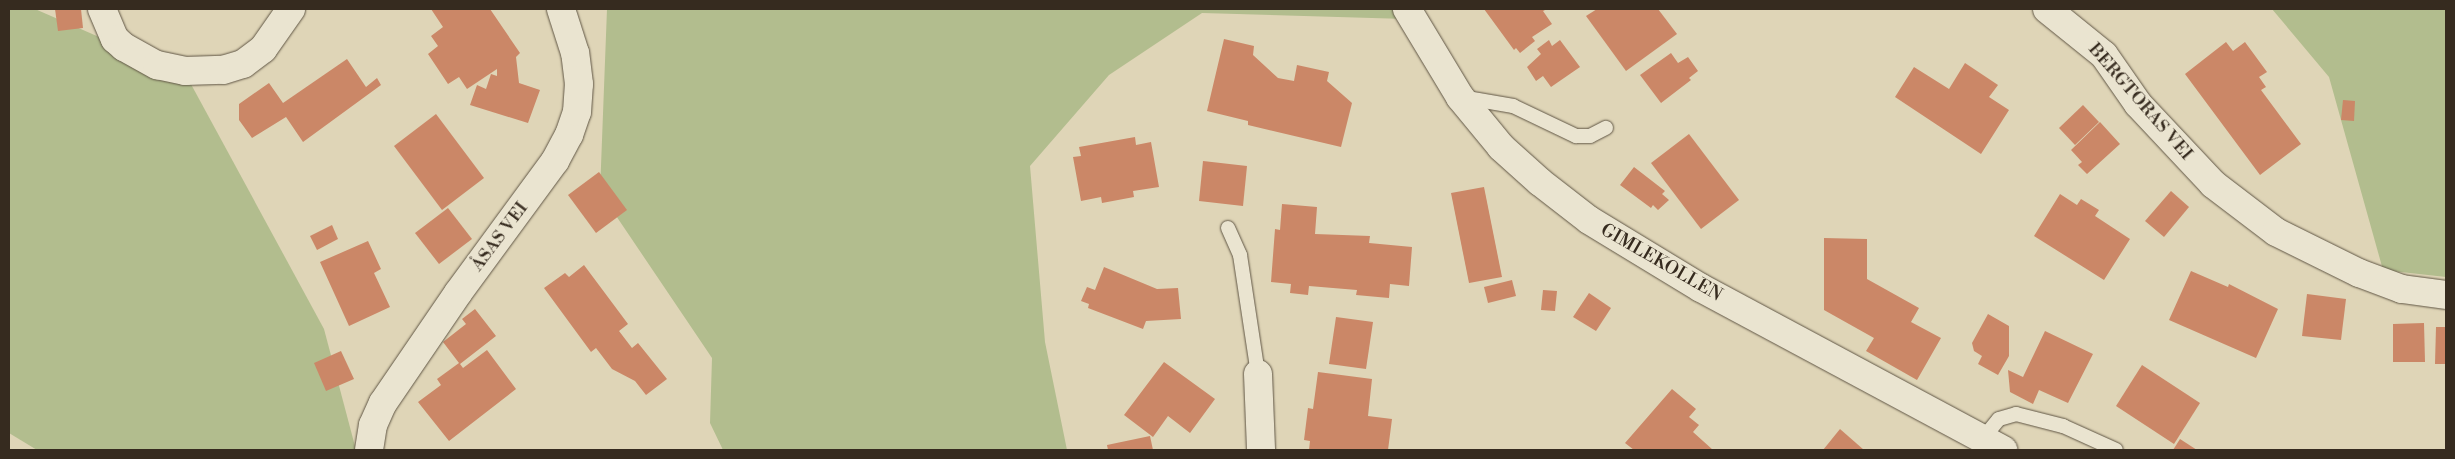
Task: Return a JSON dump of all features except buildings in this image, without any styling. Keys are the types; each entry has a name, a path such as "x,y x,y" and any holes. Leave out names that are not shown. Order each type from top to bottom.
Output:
{"street":[{"path":"102,9 115,39 124,46 157,65 185,71 223,70 243,64 263,49 291,9"},
{"name":"ÅSAS VEI","path":"369,450 374,425 383,403 458,293 538,185 569,135 577,112 579,84 575,53 561,9"},
{"name":"GIMLEKOLLEN","path":"1407,9 1460,97 1502,147 1540,182 1589,220 1693,283 1992,446"},
{"name":"BERGTORAS VEI","path":"2048,9 2104,55 2138,104 2213,184 2276,232 2359,273 2402,289 2446,295"},
{"path":"1258,374 1261,450"}],"lane":[{"path":"1460,97 1513,106 1576,136 1590,136 1606,128"},
{"path":"1228,228 1240,256 1258,374"},
{"name":"GIMLEKOLLEN","path":"1992,446 1999,419 2016,414 2063,426 2116,450"}],"green space":[{"path":"9,9 35,9 186,75 324,329 356,450 37,450 9,433"},
{"path":"607,9 1399,9 1406,19 1202,13 1109,75 1030,166 1045,342 1067,450 723,450 710,423 712,358 600,192"},
{"path":"2272,9 2446,9 2446,277 2383,270 2329,77"}]}
